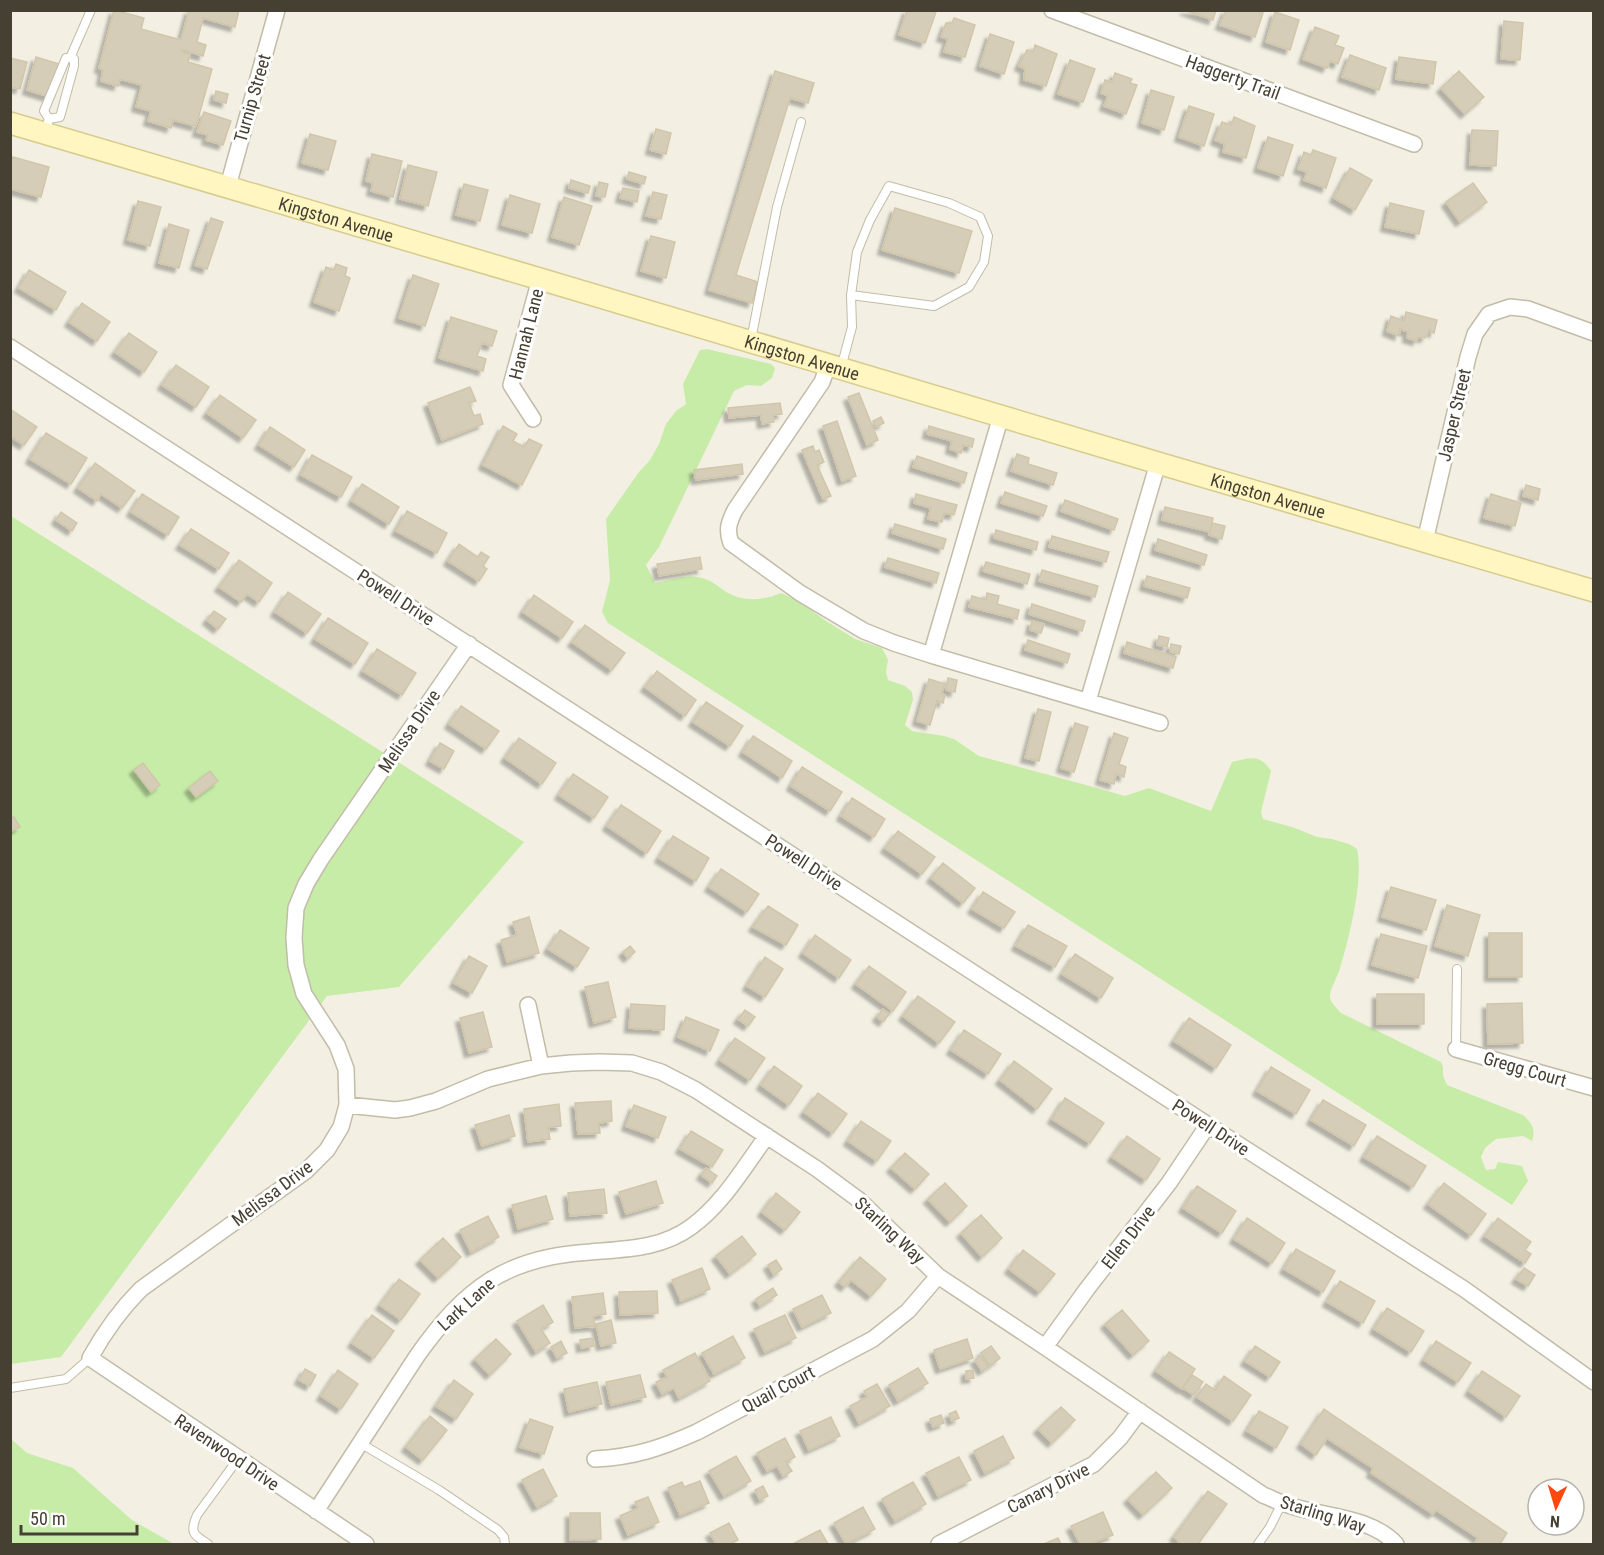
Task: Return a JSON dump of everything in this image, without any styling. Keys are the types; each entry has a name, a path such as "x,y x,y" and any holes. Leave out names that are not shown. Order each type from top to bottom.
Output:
{"street":[{"name":"Turnip Street","path":"228,186 277,10"},
{"name":"Haggerty Trail","path":"1052,10 1414,144"},
{"name":"Kingston Avenue","path":"10,123 47,126 228,186 1158,464 1593,591"},
{"name":"Hannah Lane","path":"533,419 511,385 540,279"},
{"name":"Jasper Street","path":"1425,541 1468,357 1475,334 1489,314 1510,308 1528,309 1593,333"},
{"name":"Powell Drive","path":"10,347 1464,1289 1593,1382"},
{"path":"834,367 735,510 729,524 728,535 731,543 800,593 864,631 931,655 1160,723"},
{"path":"931,655 1001,416"},
{"path":"1088,701 1158,464"},
{"name":"Melissa Drive","path":"90,1358 103,1333 122,1308 141,1289 306,1171 327,1149 341,1127 347,1105 346,1069 338,1045 304,994 296,965 294,938 296,908 306,884 321,860 468,644"},
{"path":"528,1005 541,1066"},
{"name":"Gregg Court","path":"1456,1049 1593,1088"},
{"name":"Starling Way","path":"347,1105 395,1110 410,1108 435,1101 488,1079 541,1066 599,1062 632,1063 661,1072 696,1090 817,1169 859,1200 938,1276 1263,1495 1282,1503 1370,1527 1391,1539 1396,1545"},
{"name":"Ellen Drive","path":"1045,1347 1169,1183 1208,1125"},
{"name":"Lark Lane","path":"316,1511 432,1335 451,1312 472,1294 493,1277 521,1264 550,1256 642,1248 669,1240 690,1228 713,1208 767,1136"},
{"name":"Quail Court","path":"595,1459 621,1458 648,1452 697,1432 873,1339 908,1311 938,1276"},
{"name":"Ravenwood Drive","path":"90,1358 366,1545"},
{"name":"Canary Drive","path":"939,1545 1094,1464 1120,1438 1140,1411"}],"lane":[{"path":"70,58 74,60 74,66 60,117 47,126 44,111 66,58 70,58 91,10"},
{"path":"750,342 777,207 801,122"},
{"path":"834,367 852,327 851,295 857,252 870,220 888,186 949,203 980,217 988,236 984,262 969,287 934,306 851,295"},
{"path":"1456,1049 1457,969"},
{"path":"10,1388 66,1379 90,1358"},
{"path":"360,1443 439,1490 498,1530 504,1537 506,1545"},
{"path":"208,1545 193,1532 193,1524 197,1515 238,1459"},
{"path":"1258,1545 1282,1503"}],"green space":[{"path":"707,349 771,364 775,368 772,378 761,386 747,385 734,391 659,547 646,565 655,583 681,577 697,577 708,580 736,597 762,599 781,593 799,601 855,639 882,648 888,660 886,672 888,680 905,686 912,692 913,700 905,725 912,731 954,739 979,756 1125,796 1149,788 1211,811 1232,762 1254,758 1263,761 1271,771 1261,812 1263,819 1317,837 1349,844 1357,849 1359,876 1357,892 1344,956 1330,994 1332,1002 1341,1013 1441,1062 1447,1085 1523,1115 1529,1121 1533,1130 1532,1141 1523,1136 1496,1139 1485,1148 1481,1157 1486,1170 1495,1169 1498,1162 1522,1166 1528,1181 1512,1205 608,623 602,612 610,580 606,519 650,460 666,424 676,411 686,404 683,384 700,350"},
{"path":"11,516 524,842 399,987 327,996 61,1357 11,1364"},
{"path":"11,1439 27,1453 73,1468 132,1520 174,1544 11,1544"}],"building":[{"path":"114,10 144,18 141,29 181,40 189,10 239,10 235,27 203,18 197,42 206,45 203,56 183,50 182,52 190,54 188,62 212,69 196,126 173,120 171,128 148,121 151,111 136,107 142,85 120,79 118,86 101,81 103,70 99,68"},
{"path":"907,10 936,12 925,43 899,35"},
{"path":"1184,10 1216,10 1213,20"},
{"path":"1226,10 1254,10 1263,13 1255,37 1220,25"},
{"path":"1275,12 1299,20 1290,50 1266,42"},
{"path":"954,18 975,25 965,57 944,52 948,39 941,37 946,23 952,23"},
{"path":"1504,21 1523,23 1520,60 1501,59"},
{"path":"1315,27 1339,36 1335,45 1344,48 1338,64 1330,61 1327,68 1303,59"},
{"path":"990,34 1014,42 1004,74 980,66"},
{"path":"1035,45 1057,54 1046,86 1024,80 1025,69 1019,66 1027,50 1033,52"},
{"path":"1350,55 1386,68 1379,90 1342,77"},
{"path":"36,57 59,64 50,97 27,90"},
{"path":"1399,57 1436,62 1433,84 1396,79"},
{"path":"10,58 27,62 20,89 10,87"},
{"path":"1070,60 1095,69 1083,102 1058,94"},
{"path":"775,71 814,83 808,103 790,98 736,275 758,282 752,303 709,290"},
{"path":"1459,71 1484,97 1465,114 1441,88"},
{"path":"1115,73 1132,79 1130,83 1137,85 1126,114 1104,106 1108,96 1101,93 1105,80 1112,82"},
{"path":"1151,90 1174,97 1164,130 1142,123"},
{"path":"216,91 228,94 226,103 214,100"},
{"path":"1189,106 1214,114 1204,146 1179,137"},
{"path":"204,112 231,121 223,145 206,140 208,135 197,132"},
{"path":"1234,117 1255,126 1246,158 1223,152 1225,144 1215,140 1222,122 1231,125"},
{"path":"656,129 671,133 666,154 650,150"},
{"path":"1472,130 1498,131 1496,166 1470,165"},
{"path":"310,134 336,141 328,170 302,163"},
{"path":"1268,137 1293,145 1283,176 1258,168"},
{"path":"1313,150 1336,158 1326,188 1304,180 1307,172 1298,169 1304,152 1311,155"},
{"path":"372,154 402,161 393,197 371,191 373,183 366,181"},
{"path":"13,157 49,167 41,197 10,189 10,166"},
{"path":"408,165 437,172 428,206 400,199"},
{"path":"1350,168 1372,180 1355,210 1334,198"},
{"path":"629,172 646,177 644,184 627,179"},
{"path":"571,180 590,186 588,193 569,188"},
{"path":"599,182 608,184 605,197 596,196"},
{"path":"1473,183 1487,202 1460,222 1446,202"},
{"path":"464,184 488,190 480,221 456,215"},
{"path":"623,188 639,191 637,202 620,198"},
{"path":"653,192 667,195 661,219 646,216"},
{"path":"510,195 540,204 532,233 502,225"},
{"path":"564,197 592,206 579,245 552,237"},
{"path":"138,201 161,207 150,246 128,240"},
{"path":"1390,203 1424,211 1419,234 1385,227"},
{"path":"895,208 972,231 959,273 882,250"},
{"path":"211,218 223,222 207,269 195,265"},
{"path":"169,224 189,230 179,268 159,263"},
{"path":"651,236 675,242 666,278 641,271"},
{"path":"336,264 347,268 345,276 350,278 339,311 314,302 326,267 334,270"},
{"path":"29,270 66,292 56,310 19,288"},
{"path":"413,275 439,284 425,326 399,318"},
{"path":"82,303 110,322 97,341 69,322"},
{"path":"1406,312 1437,320 1434,333 1429,330 1425,338 1418,337 1417,341 1407,338 1408,332 1400,329 1399,336 1387,331 1391,316 1404,321"},
{"path":"451,317 497,331 492,346 482,343 477,356 486,359 483,371 439,358"},
{"path":"129,333 157,352 144,372 115,352"},
{"path":"176,365 209,387 196,407 162,385"},
{"path":"470,387 476,401 469,403 474,416 480,414 483,424 442,440 428,403"},
{"path":"859,393 878,440 867,445 848,397"},
{"path":"220,395 256,420 243,438 207,413"},
{"path":"780,403 782,414 773,415 774,422 762,424 761,415 729,418 728,408"},
{"path":"10,409 37,427 24,445 10,436"},
{"path":"881,417 884,423 876,427 873,421"},
{"path":"837,421 856,476 842,481 823,426"},
{"path":"503,426 517,434 513,441 524,447 529,439 542,445 522,485 483,465"},
{"path":"929,426 974,439 972,447 963,445 961,453 950,449 952,441 927,434"},
{"path":"270,427 305,450 294,467 259,445"},
{"path":"46,433 87,458 71,484 30,459"},
{"path":"813,446 815,452 819,450 824,462 817,465 831,496 823,499 802,450"},
{"path":"1017,454 1029,458 1028,464 1057,473 1053,485 1011,471"},
{"path":"312,455 352,477 341,497 301,475"},
{"path":"917,456 967,473 964,483 913,467"},
{"path":"95,463 135,491 122,508 101,494 97,501 78,488"},
{"path":"742,464 743,474 696,480 694,470"},
{"path":"362,484 399,507 389,524 352,501"},
{"path":"1526,485 1540,489 1538,500 1523,496"},
{"path":"1005,492 1047,506 1043,516 1001,503"},
{"path":"142,494 179,517 168,535 131,512"},
{"path":"916,494 957,505 954,515 944,513 942,522 928,519 931,508 914,503"},
{"path":"1491,494 1521,503 1515,526 1484,518"},
{"path":"1065,500 1118,519 1114,530 1061,511"},
{"path":"1165,507 1213,518 1210,532 1162,520"},
{"path":"407,511 447,533 437,553 396,531"},
{"path":"61,512 77,523 72,531 56,520"},
{"path":"1212,523 1225,526 1222,539 1209,535"},
{"path":"895,524 946,539 943,549 892,533"},
{"path":"191,529 229,553 219,569 180,545"},
{"path":"996,530 1038,542 1036,550 994,538"},
{"path":"1052,536 1109,552 1106,562 1049,547"},
{"path":"1158,539 1207,555 1204,565 1155,550"},
{"path":"459,544 478,557 481,552 489,557 483,566 487,569 479,581 448,561"},
{"path":"700,557 702,569 659,576 657,564"},
{"path":"888,558 939,573 936,583 885,567"},
{"path":"239,560 272,583 259,602 247,594 241,602 219,587"},
{"path":"986,562 1030,574 1027,584 983,571"},
{"path":"1042,570 1098,586 1095,597 1039,581"},
{"path":"1147,576 1190,588 1187,598 1144,586"},
{"path":"288,592 321,614 307,633 275,612"},
{"path":"987,593 999,596 997,604 1019,610 1017,619 969,607 972,596 986,600"},
{"path":"534,595 573,622 562,638 523,612"},
{"path":"1032,604 1085,621 1082,631 1029,614"},
{"path":"214,611 226,619 218,629 207,620"},
{"path":"328,618 368,643 355,664 315,639"},
{"path":"1032,621 1044,624 1041,633 1030,630"},
{"path":"585,625 625,653 612,670 572,642"},
{"path":"1159,636 1169,638 1167,647 1157,645"},
{"path":"1028,640 1070,654 1067,663 1025,650"},
{"path":"1127,642 1176,657 1173,668 1124,653"},
{"path":"1171,644 1181,646 1179,654 1170,652"},
{"path":"377,649 416,673 402,695 363,671"},
{"path":"657,671 696,700 685,716 645,687"},
{"path":"948,678 957,680 955,692 946,690"},
{"path":"929,679 945,684 941,694 945,695 943,703 937,701 930,725 917,721"},
{"path":"706,702 743,726 730,746 693,722"},
{"path":"461,706 499,731 486,749 449,724"},
{"path":"1038,709 1051,712 1039,761 1025,758"},
{"path":"1075,723 1088,727 1074,772 1061,768"},
{"path":"1114,733 1128,738 1119,764 1126,767 1124,777 1116,774 1114,784 1100,780"},
{"path":"753,736 792,761 782,778 743,752"},
{"path":"519,738 556,763 542,784 505,758"},
{"path":"440,743 454,751 444,769 430,761"},
{"path":"143,763 160,785 151,792 134,770"},
{"path":"802,767 842,792 830,811 791,786"},
{"path":"210,771 218,781 196,797 189,788"},
{"path":"573,774 608,797 594,818 559,795"},
{"path":"852,798 885,819 874,837 841,816"},
{"path":"621,805 661,831 647,853 607,826"},
{"path":"14,817 20,827 12,831 10,819"},
{"path":"898,831 935,857 922,874 885,848"},
{"path":"673,836 709,858 696,881 659,858"},
{"path":"943,863 975,888 963,903 931,878"},
{"path":"721,869 759,894 747,912 709,887"},
{"path":"1391,887 1436,900 1426,930 1382,917"},
{"path":"983,892 1015,912 1004,928 972,909"},
{"path":"1447,905 1480,915 1468,956 1435,946"},
{"path":"768,906 798,925 786,945 753,927"},
{"path":"529,917 539,953 507,962 501,940 517,935 513,922"},
{"path":"1028,925 1067,946 1055,967 1016,946"},
{"path":"560,930 589,948 577,967 548,949"},
{"path":"1489,933 1522,933 1522,977 1489,977"},
{"path":"1381,934 1427,946 1418,978 1372,965"},
{"path":"815,935 851,960 839,978 803,953"},
{"path":"630,946 635,952 628,958 623,952"},
{"path":"1075,954 1113,978 1101,998 1062,974"},
{"path":"469,956 487,966 472,993 454,983"},
{"path":"765,957 783,969 765,997 747,986"},
{"path":"869,966 906,992 893,1011 856,984"},
{"path":"608,982 616,1017 594,1023 585,987"},
{"path":"1377,994 1424,994 1424,1024 1377,1024"},
{"path":"918,996 955,1022 939,1043 903,1016"},
{"path":"1522,1003 1523,1043 1488,1044 1487,1004"},
{"path":"631,1004 665,1006 664,1030 629,1028"},
{"path":"883,1009 889,1014 883,1022 877,1017"},
{"path":"745,1010 755,1017 748,1026 738,1019"},
{"path":"483,1012 492,1047 469,1053 460,1018"},
{"path":"686,1017 719,1030 710,1051 678,1037"},
{"path":"1189,1018 1231,1045 1216,1068 1174,1041"},
{"path":"964,1030 1001,1054 988,1074 951,1050"},
{"path":"735,1038 765,1058 750,1080 720,1060"},
{"path":"1014,1061 1052,1089 1037,1109 1000,1080"},
{"path":"774,1066 802,1086 789,1105 761,1085"},
{"path":"1271,1067 1310,1090 1296,1114 1257,1091"},
{"path":"818,1093 847,1114 833,1133 804,1112"},
{"path":"1065,1098 1104,1123 1090,1143 1052,1119"},
{"path":"1323,1100 1366,1125 1354,1146 1311,1120"},
{"path":"611,1101 612,1121 599,1123 600,1133 578,1134 575,1103"},
{"path":"559,1104 561,1126 548,1127 550,1139 528,1142 524,1109"},
{"path":"634,1105 666,1117 658,1138 626,1126"},
{"path":"509,1115 515,1136 482,1146 475,1125"},
{"path":"861,1121 891,1141 877,1161 848,1141"},
{"path":"691,1131 723,1150 712,1167 680,1149"},
{"path":"1127,1136 1160,1159 1146,1180 1112,1157"},
{"path":"1377,1136 1426,1166 1413,1187 1364,1157"},
{"path":"905,1153 929,1174 915,1189 891,1168"},
{"path":"706,1168 717,1176 712,1183 701,1175"},
{"path":"656,1181 663,1203 626,1214 619,1192"},
{"path":"945,1183 967,1206 950,1222 928,1199"},
{"path":"1444,1183 1486,1214 1471,1235 1428,1204"},
{"path":"1197,1186 1236,1211 1222,1233 1183,1208"},
{"path":"604,1189 607,1213 570,1216 568,1193"},
{"path":"776,1193 800,1212 785,1230 762,1212"},
{"path":"546,1196 553,1219 518,1229 512,1205"},
{"path":"981,1215 1002,1238 982,1257 961,1233"},
{"path":"488,1216 499,1237 471,1252 460,1230"},
{"path":"1247,1218 1285,1243 1272,1263 1234,1239"},
{"path":"1498,1218 1531,1242 1525,1250 1531,1254 1525,1263 1485,1236"},
{"path":"742,1236 756,1254 730,1274 716,1256"},
{"path":"443,1238 461,1257 438,1278 420,1260"},
{"path":"1296,1249 1335,1271 1323,1292 1284,1269"},
{"path":"1023,1250 1055,1274 1040,1292 1009,1269"},
{"path":"860,1257 886,1279 871,1296 851,1280 845,1287 839,1282"},
{"path":"776,1260 782,1269 774,1275 768,1265"},
{"path":"702,1268 710,1289 681,1301 672,1280"},
{"path":"1524,1268 1535,1275 1528,1286 1516,1279"},
{"path":"399,1279 420,1294 401,1320 380,1305"},
{"path":"1340,1281 1375,1301 1363,1323 1327,1302"},
{"path":"773,1288 777,1295 760,1306 756,1299"},
{"path":"657,1291 658,1313 620,1315 619,1292"},
{"path":"603,1293 606,1314 593,1316 595,1326 575,1328 572,1297"},
{"path":"822,1295 831,1313 802,1327 793,1309"},
{"path":"543,1305 553,1322 541,1329 550,1343 536,1352 517,1321"},
{"path":"1387,1308 1424,1331 1411,1352 1374,1329"},
{"path":"1122,1310 1149,1341 1133,1355 1105,1324"},
{"path":"372,1315 394,1331 374,1358 352,1343"},
{"path":"785,1315 796,1338 765,1352 754,1329"},
{"path":"611,1320 616,1343 601,1346 596,1324"},
{"path":"733,1336 745,1358 714,1374 702,1353"},
{"path":"593,1338 594,1346 581,1348 580,1340"},
{"path":"496,1339 511,1354 490,1375 475,1359"},
{"path":"967,1339 973,1358 940,1369 934,1350"},
{"path":"561,1341 567,1353 557,1358 551,1347"},
{"path":"1436,1341 1471,1363 1458,1382 1424,1360"},
{"path":"991,1346 1000,1358 990,1366 981,1353"},
{"path":"1255,1346 1280,1362 1270,1377 1245,1361"},
{"path":"1169,1352 1195,1369 1182,1389 1156,1371"},
{"path":"695,1353 710,1381 679,1398 674,1388 662,1394 656,1382 667,1377 663,1370"},
{"path":"981,1356 988,1367 982,1371 975,1360"},
{"path":"918,1368 928,1383 898,1401 889,1385"},
{"path":"305,1369 316,1375 310,1386 299,1380"},
{"path":"338,1370 358,1384 341,1409 321,1396"},
{"path":"973,1370 974,1378 966,1379 966,1371"},
{"path":"1482,1371 1520,1396 1506,1417 1469,1391"},
{"path":"640,1375 646,1397 611,1405 606,1382"},
{"path":"1192,1375 1203,1382 1194,1395 1183,1388"},
{"path":"1224,1376 1251,1395 1233,1421 1197,1397 1206,1384 1215,1390"},
{"path":"454,1380 473,1394 456,1419 436,1406"},
{"path":"597,1382 602,1404 569,1412 564,1389"},
{"path":"877,1384 890,1406 859,1423 850,1406 867,1397 864,1391"},
{"path":"1061,1407 1075,1420 1052,1443 1038,1429"},
{"path":"1324,1409 1507,1533 1500,1544 1474,1544 1478,1538 1436,1510 1433,1514 1371,1473 1373,1468 1327,1438 1316,1455 1301,1444"},
{"path":"956,1411 959,1418 952,1421 949,1414"},
{"path":"1259,1411 1288,1427 1276,1448 1247,1431"},
{"path":"941,1415 944,1423 933,1427 930,1419"},
{"path":"430,1416 447,1430 423,1460 406,1447"},
{"path":"831,1417 840,1436 809,1450 800,1431"},
{"path":"530,1419 553,1427 544,1454 520,1447"},
{"path":"1003,1436 1014,1458 985,1473 974,1451"},
{"path":"785,1438 795,1457 786,1462 792,1471 783,1476 777,1466 767,1471 757,1453"},
{"path":"736,1456 751,1481 724,1496 709,1471"},
{"path":"959,1457 971,1480 938,1496 926,1473"},
{"path":"543,1469 557,1496 537,1507 522,1480"},
{"path":"1156,1472 1172,1488 1143,1515 1128,1499"},
{"path":"700,1481 709,1503 680,1515 668,1488 682,1482 684,1487"},
{"path":"913,1482 926,1504 895,1521 882,1499"},
{"path":"763,1486 768,1496 760,1500 755,1490"},
{"path":"1208,1491 1227,1504 1198,1544 1177,1544 1179,1542 1174,1537"},
{"path":"648,1497 659,1522 628,1535 620,1516 638,1508 635,1502"},
{"path":"863,1507 875,1529 846,1544 834,1523"},
{"path":"1103,1512 1113,1535 1089,1544 1080,1544 1071,1526"},
{"path":"570,1513 600,1513 601,1539 570,1540"},
{"path":"729,1523 738,1540 730,1544 716,1544 710,1533"},
{"path":"820,1530 828,1544 793,1544"},
{"path":"1058,1538 1061,1544 1044,1544"}]}
